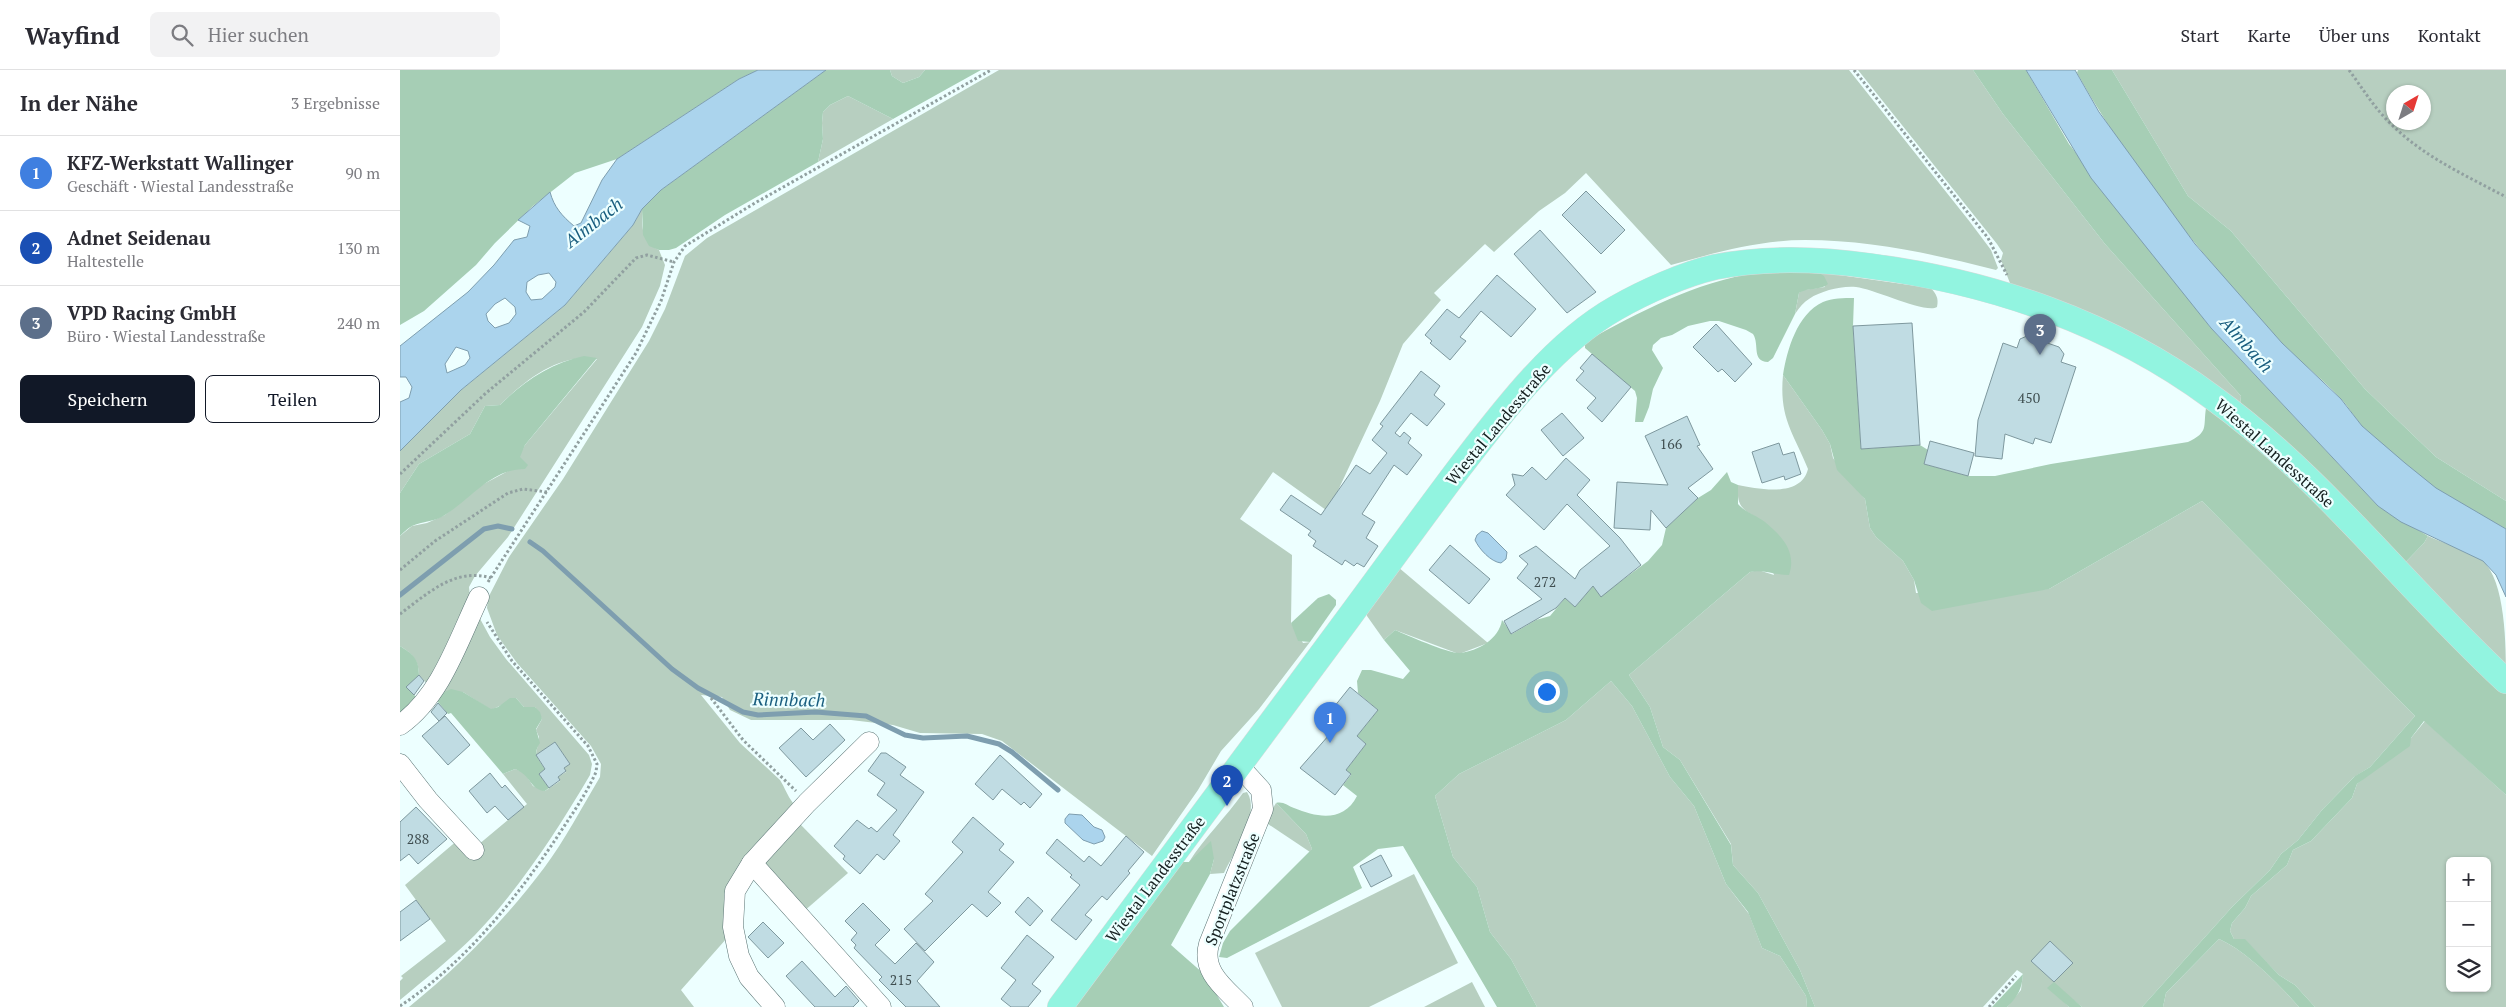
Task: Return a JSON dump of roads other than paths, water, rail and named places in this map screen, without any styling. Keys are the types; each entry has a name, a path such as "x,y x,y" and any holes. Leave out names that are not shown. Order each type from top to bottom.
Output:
{"main road":[{"name":"Wiestal Landesstraße","path":"1060,1007 1240,767 1434,501 1500,417 1546,364 1613,309 1654,290 1713,268 1785,260 1848,263 1907,271 1966,282 2015,296 2092,328 2182,376 2239,417 2288,460 2506,681"}],"street":[{"path":"400,725 418,710 435,686 479,597"},
{"path":"775,1007 749,977 735,941 733,914 735,891 752,863 807,803 869,742"},
{"path":"400,764 428,800 474,850"},
{"name":"Sportplatzstraße","path":"1240,767 1261,790 1263,809 1209,944 1207,956 1214,976 1243,1007"},
{"path":"752,863 881,1007"}],"water":[{"name":"Almbach","path":"758,70 826,70 661,190 642,209 633,225 565,305 461,390 400,451 400,402 409,398 412,387 406,377 400,377 400,346 468,292 494,265 514,240 527,237 530,226 518,220 550,192 556,207 566,219 574,226 581,223 602,180 617,159 739,79","holes":["549,273 556,282 555,287 542,299 531,300 526,292 527,282 538,275","505,298 515,307 516,314 509,323 495,328 488,321 486,314 495,304","456,347 468,351 470,358 465,365 447,373 445,364"]},
{"name":"Almbach","path":"2026,70 2075,70 2099,112 2195,244 2282,343 2341,399 2362,426 2405,463 2436,488 2506,529 2506,597 2496,575 2483,561 2401,522 2378,506 2211,328 2091,178"},
{"path":"1482,531 1488,533 1507,552 1506,559 1501,563 1489,558 1477,544 1475,540"},
{"path":"1069,814 1082,815 1094,827 1102,830 1105,837 1103,841 1094,844 1083,840 1065,823 1065,819"}],"waterway":[{"name":"Rinnbach","path":"400,595 484,529 498,526 512,529"},
{"name":"Rinnbach","path":"530,542 543,551 672,669 698,688 743,712 758,715 816,712 866,716 905,735 923,738 967,736 999,744 1012,752 1058,790"}],"place":[{"name":"VPD Racing GmbH","path":"2040,355"},
{"name":"KFZ-Werkstatt Wallinger","path":"1330,743"},
{"name":"Adnet Seidenau","path":"1227,806"}]}
